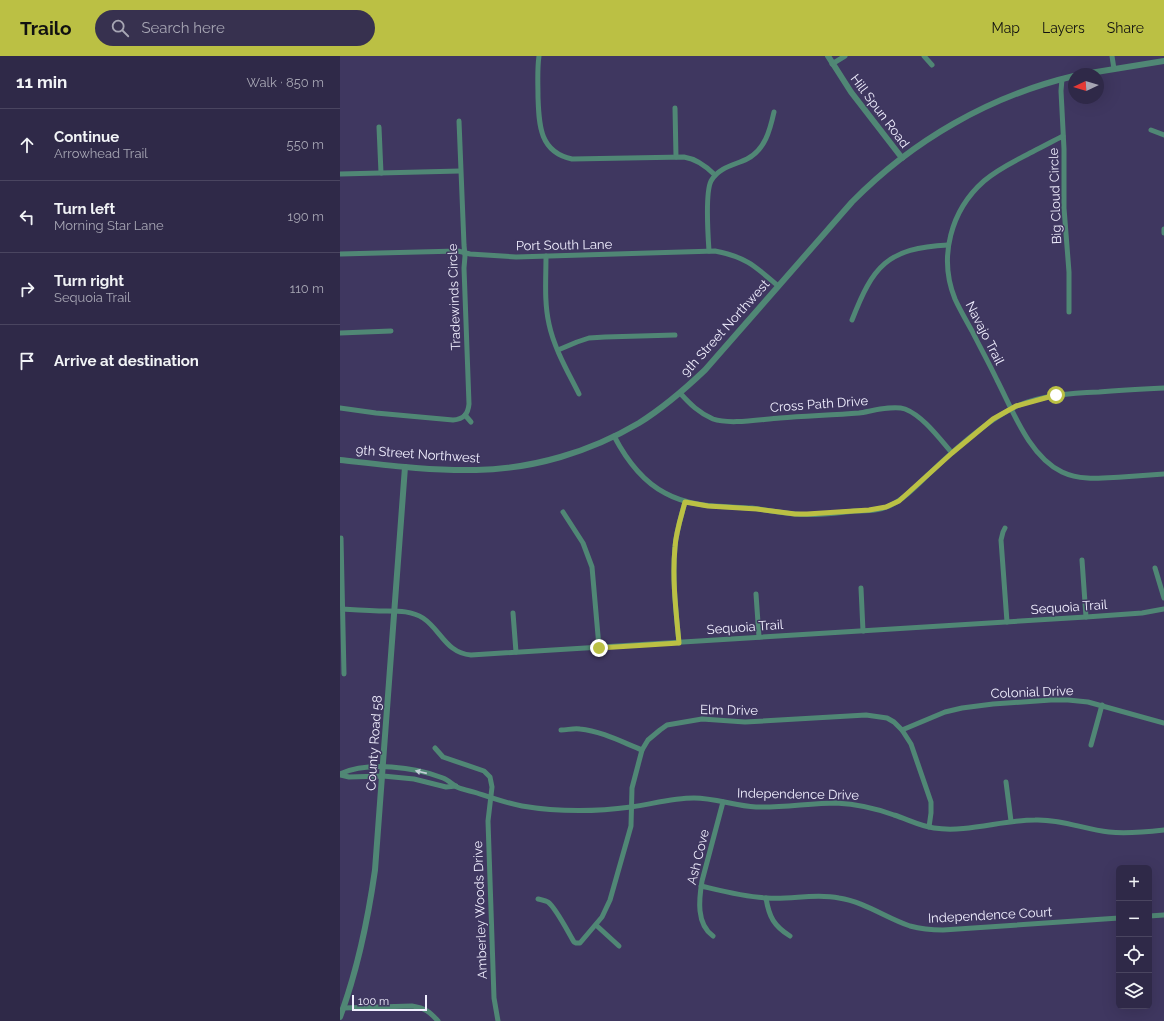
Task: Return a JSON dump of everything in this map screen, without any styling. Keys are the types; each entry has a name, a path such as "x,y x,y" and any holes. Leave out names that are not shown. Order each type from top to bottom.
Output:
{"street":[{"path":"539,56 538,77 540,128 546,142 552,150 561,156 572,159 676,156 697,161 715,175"},
{"name":"Hill Spun Road","path":"828,56 851,92 902,158"},
{"path":"832,64 845,56"},
{"path":"924,56 932,65"},
{"path":"1112,56 1114,69"},
{"path":"1104,71 1164,61"},
{"name":"9th Street Northwest","path":"340,460 405,467 459,470 513,468 563,456 590,447 639,423 668,403 705,370 852,202 880,175 922,143 954,123 990,105 1029,89 1068,78"},
{"name":"Big Cloud Circle","path":"1062,79 1064,208 1069,272 1069,312"},
{"path":"675,108 676,156"},
{"path":"709,252 708,191 711,181 715,175 729,166 750,157 759,150 767,136 774,112"},
{"name":"Tradewinds Circle","path":"459,122 469,404 465,415"},
{"path":"380,127 381,173"},
{"path":"1151,130 1164,135"},
{"name":"Navajo Trail","path":"1063,136 1009,164 990,176 978,186 965,202 953,226 948,245 949,274 956,299 1022,429 1040,456 1063,472 1078,477 1094,479 1164,474"},
{"path":"340,174 460,170"},
{"path":"852,320 865,289 882,265 891,259 914,249 948,245"},
{"name":"Port South Lane","path":"340,254 458,251 470,254 498,256 546,256 722,252 742,259 759,270 778,286"},
{"path":"546,256 546,300 551,332 578,394"},
{"path":"340,333 391,331"},
{"path":"558,350 589,338 675,335"},
{"path":"614,436 630,463 640,474 661,491 685,502 708,506 757,509 795,514 877,509 899,501 952,453 993,419 1021,404 1066,394 1164,388"},
{"name":"Cross Path Drive","path":"680,393 700,412 714,419 724,421 855,413 893,408 904,409 917,416 952,453"},
{"path":"340,408 453,420 461,419 465,415 471,422"},
{"name":"County Road 58","path":"340,1017 361,946 372,894 377,857 405,467"},
{"path":"679,643 674,583 674,559 677,534 685,502"},
{"path":"563,512 583,542 592,567 599,648"},
{"path":"1006,528 1003,532 1001,540 1007,622"},
{"path":"341,538 344,674"},
{"path":"1082,560 1086,617"},
{"path":"1155,568 1164,598"},
{"path":"861,588 863,631"},
{"path":"756,594 759,637"},
{"name":"Sequoia Trail","path":"343,609 394,611 413,614 423,618 431,624 451,647 462,654 475,655 1086,617 1142,613 1164,609"},
{"path":"513,613 516,652"},
{"name":"Colonial Drive","path":"902,730 944,712 972,706 1068,700 1102,705 1164,723"},
{"path":"1091,745 1102,705"},
{"name":"Elm Drive","path":"538,899 546,900 550,903 576,943 580,943 596,925 606,910 610,900 631,826 632,788 642,750 648,740 664,727 687,721 702,719 745,722 871,715 887,718 894,722 902,730 911,744 931,802 929,827"},
{"path":"561,730 587,730 642,750"},
{"name":"Amberley Woods Drive","path":"435,748 443,757 484,771 490,778 492,787 488,821 494,998 498,1021"},
{"name":"Independence Drive","path":"340,775 348,771 383,766 408,769 432,774 447,780 456,786 490,798 519,805 554,810 592,811 694,798 756,807 835,803 848,804 884,811 929,827 946,829 1011,821 1044,820 1118,833 1164,830"},
{"name":"Independence Drive","path":"340,775 349,777 383,776 414,778 446,787 456,786"},
{"path":"1006,782 1011,821"},
{"name":"Ash Cove","path":"713,936 704,928 702,920 700,901 701,886 723,802"},
{"name":"Independence Court","path":"701,886 742,895 766,898 818,896 838,898 866,906 921,929 934,930 1116,918"},
{"path":"766,898 769,911 775,924 782,932 790,936"},
{"path":"1152,916 1164,916"},
{"path":"596,925 619,946"},
{"path":"342,1008 420,1007 432,1014 438,1021"}],"route":[{"path":"599,648 679,643 674,583 674,559 679,522 685,502 708,506 741,507 795,514 869,510 886,507 899,501 952,453 993,419 1021,404 1056,395"}]}
